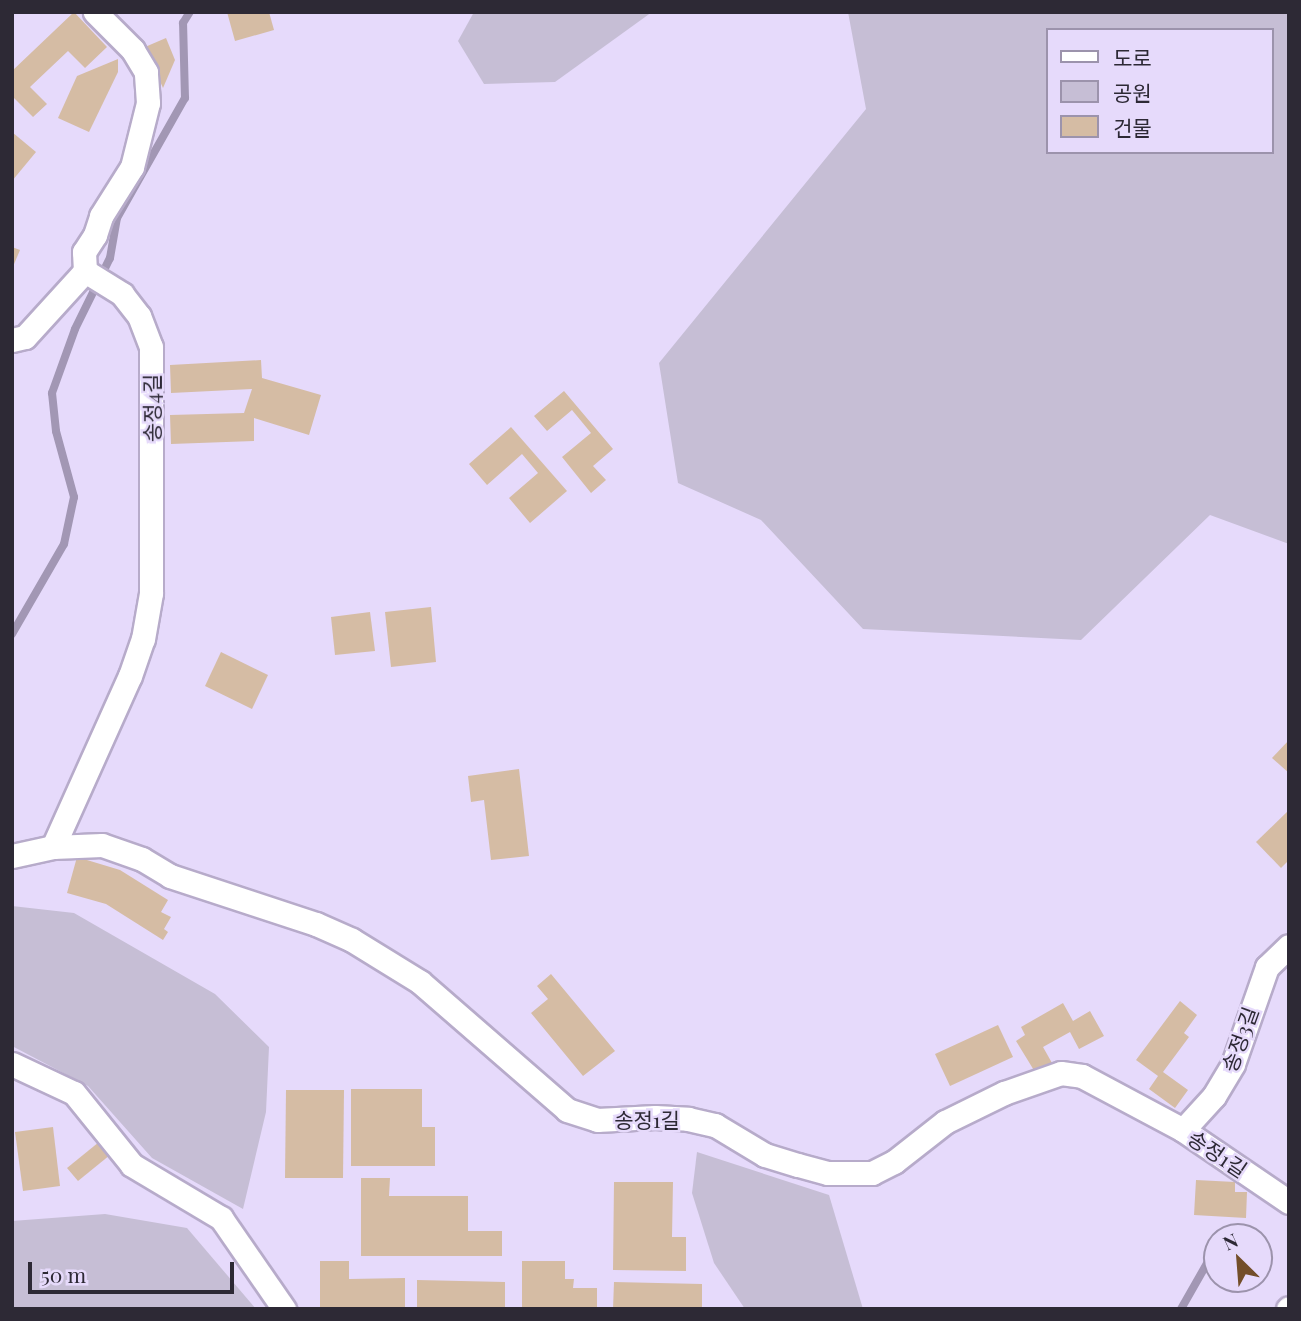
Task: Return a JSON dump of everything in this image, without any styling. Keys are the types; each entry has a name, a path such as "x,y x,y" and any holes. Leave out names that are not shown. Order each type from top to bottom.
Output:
{"street":[{"path":"12,340 25,337 85,271 85,252 95,235 101,216 132,167 148,103 146,72 133,50 95,12"},
{"name":"송정4길","path":"53,847 130,677 143,639 151,593 150,347 139,316 122,294 85,271"},
{"name":"송정1길","path":"12,856 53,847 102,845 142,859 170,876 316,924 352,940 420,982 566,1110 597,1120 656,1116 688,1119 715,1125 765,1155 798,1165 828,1172 872,1173 894,1162 946,1122 1004,1093 1060,1073 1082,1076 1105,1086 1183,1130 1289,1202"},
{"name":"송정3길","path":"1183,1130 1214,1096 1233,1065 1267,967 1289,946"},
{"path":"12,1063 74,1093 132,1165 221,1218 284,1309"}],"green space":[{"path":"474,12 652,12 555,82 484,84 458,41"},
{"path":"848,12 1289,12 1289,544 1210,515 1081,640 863,629 761,520 678,483 659,363 866,109"},
{"path":"12,906 74,913 215,994 269,1047 266,1112 243,1209 152,1158 88,1086 12,1046"},
{"path":"697,1152 829,1195 863,1309 745,1309 714,1263 692,1193"},
{"path":"105,1214 187,1228 256,1309 12,1309 12,1221"}],"building":[{"path":"74,12 107,47 85,68 68,51 30,87 47,104 33,117 12,96 12,71"},
{"path":"227,12 269,12 274,30 235,41"},
{"path":"166,38 175,60 163,88 145,47"},
{"path":"118,59 118,72 89,132 58,118 77,76"},
{"path":"12,132 36,152 12,181"},
{"path":"12,247 20,250 12,269"},
{"path":"261,360 262,378 321,395 309,435 254,418 254,441 171,444 170,415 244,413 252,389 171,393 170,365"},
{"path":"564,391 613,449 593,466 606,480 591,493 562,457 591,433 572,410 547,431 534,416"},
{"path":"511,427 567,491 530,523 509,498 538,473 522,454 487,485 469,464"},
{"path":"431,607 436,662 391,667 385,612"},
{"path":"370,612 375,651 335,655 331,617"},
{"path":"221,652 268,675 252,709 205,686"},
{"path":"1289,740 1289,773 1272,758"},
{"path":"519,769 529,856 491,860 484,800 471,802 468,776"},
{"path":"1289,810 1289,860 1281,868 1256,842"},
{"path":"77,857 120,870 168,900 161,912 171,917 164,929 168,932 163,940 106,904 67,893"},
{"path":"551,974 615,1051 583,1076 531,1013 548,999 537,986"},
{"path":"1180,1001 1197,1015 1184,1033 1189,1037 1163,1072 1188,1090 1175,1108 1149,1089 1158,1076 1136,1060"},
{"path":"1063,1003 1073,1021 1090,1011 1104,1036 1079,1049 1070,1032 1043,1047 1052,1063 1035,1072 1016,1041 1025,1035 1021,1027"},
{"path":"998,1025 1013,1057 950,1086 935,1054"},
{"path":"351,1089 422,1089 422,1127 435,1127 435,1166 351,1166"},
{"path":"286,1090 344,1090 343,1178 285,1178"},
{"path":"53,1127 60,1186 23,1191 15,1132"},
{"path":"99,1142 110,1155 78,1181 67,1168"},
{"path":"361,1178 390,1178 389,1196 468,1196 468,1231 502,1231 502,1256 361,1256"},
{"path":"1196,1180 1235,1182 1235,1192 1247,1192 1246,1218 1194,1215"},
{"path":"614,1182 673,1182 672,1237 686,1237 686,1271 613,1270"},
{"path":"320,1261 349,1261 349,1279 405,1278 405,1309 320,1309"},
{"path":"522,1261 565,1261 565,1279 574,1279 573,1288 597,1288 597,1309 522,1309"},
{"path":"417,1280 505,1282 505,1309 417,1309"},
{"path":"614,1282 702,1284 702,1309 613,1309"}],"waterway":[{"path":"12,634 64,544 74,497 56,431 52,393 75,329 110,258 117,218 185,98 183,23 190,12"},
{"path":"1181,1309 1203,1270"}]}
